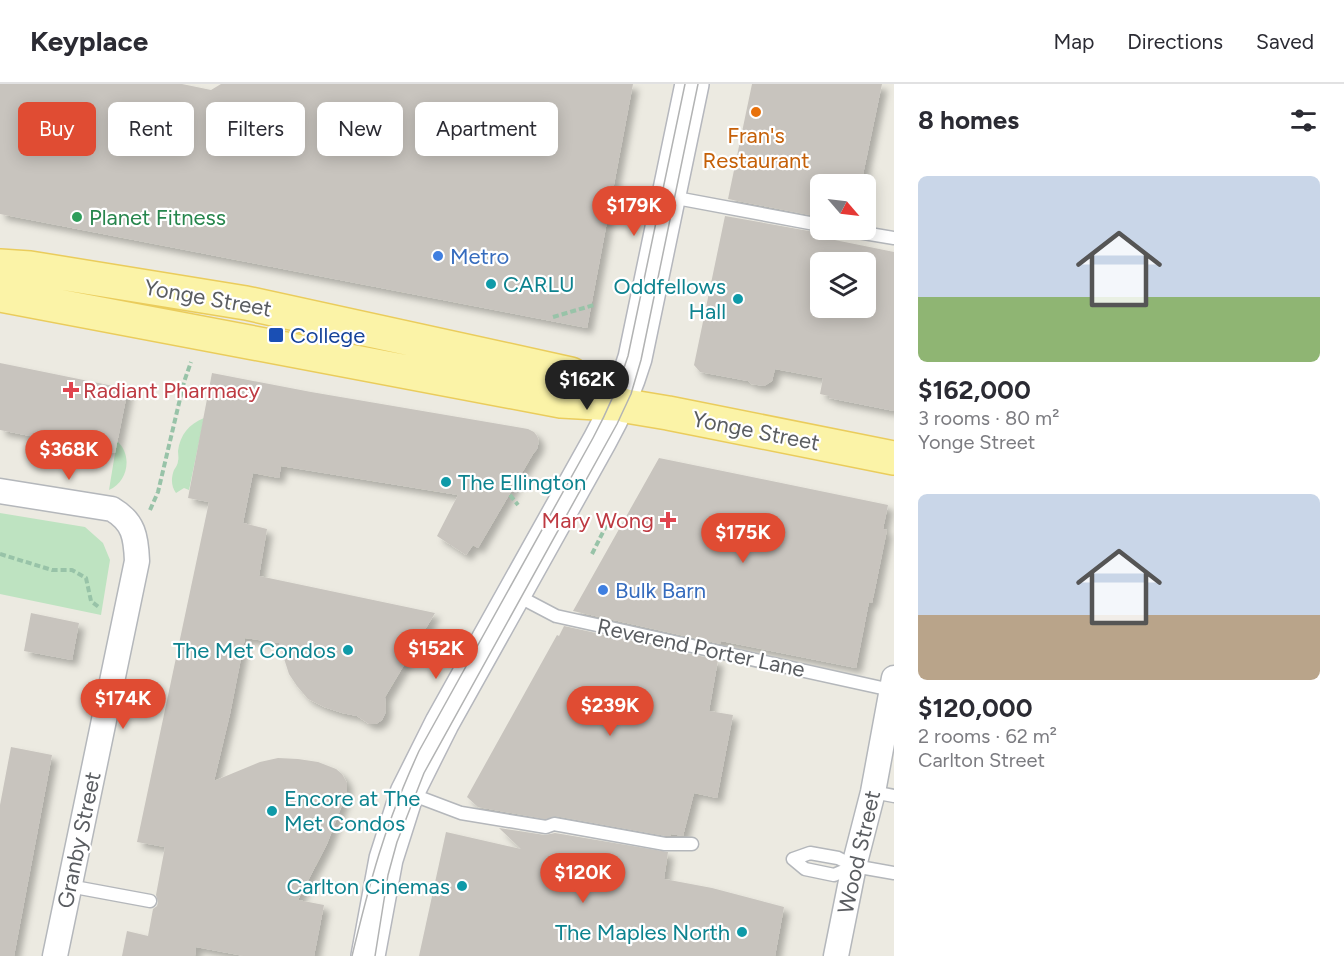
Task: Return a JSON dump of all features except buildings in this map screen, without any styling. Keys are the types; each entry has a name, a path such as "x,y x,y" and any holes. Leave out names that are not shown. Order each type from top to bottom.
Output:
{"main road":[{"path":"368,956 386,859 407,793 512,592 600,440 627,385 635,358 692,84"},
{"name":"Yonge Street","path":"0,266 30,268 246,303 571,374 612,401 626,406 894,458"},
{"name":"Yonge Street","path":"0,295 561,401 619,404"}],"street":[{"path":"0,491 112,509 135,516"},
{"name":"Granby Street","path":"55,956 137,561 136,543 131,526 135,516"},
{"name":"Wood Street","path":"836,956 854,866 883,794 893,684"}],"lane":[{"path":"669,196 810,223"},
{"path":"876,235 894,238"},
{"name":"Reverend Porter Lane","path":"512,592 556,616 893,684"},
{"path":"407,793 415,794 461,813 546,827 554,824 665,844 692,844"},
{"path":"854,866 894,873"},
{"path":"69,886 150,901"}],"path":[{"path":"553,317 594,305"},
{"path":"135,516 158,492 190,364 195,331"},
{"path":"510,495 518,505"},
{"path":"592,554 608,522"},
{"path":"0,554 52,570 72,570 86,578 91,601 106,612"}],"green space":[{"path":"204,418 189,490 184,488 176,493 172,479 178,462 181,440 194,423"},
{"path":"117,441 125,453 126,468 121,481 109,490"},
{"path":"0,513 85,527 103,543 110,560 101,615 0,594"}],"tram line":[{"path":"352,956 386,833 419,751 593,438 621,377 628,356 685,84"},
{"path":"375,956 388,875 397,842 424,773 617,424 631,394 641,360 698,84"}],"place":[{"name":"Fran's Restaurant","path":"756,112"},
{"name":"Planet Fitness","path":"77,217"},
{"name":"Metro","path":"438,256"},
{"name":"CARLU","path":"491,284"},
{"name":"Oddfellows Hall","path":"738,299"},
{"name":"College","path":"276,335"},
{"name":"Radiant Pharmacy","path":"71,390"},
{"name":"The Ellington","path":"446,482"},
{"name":"Mary Wong","path":"668,520"},
{"name":"Bulk Barn","path":"603,590"},
{"name":"The Met Condos","path":"348,650"},
{"name":"Encore at The Met Condos","path":"272,811"},
{"name":"Carlton Cinemas","path":"462,886"},
{"name":"The Maples North","path":"742,932"}]}
